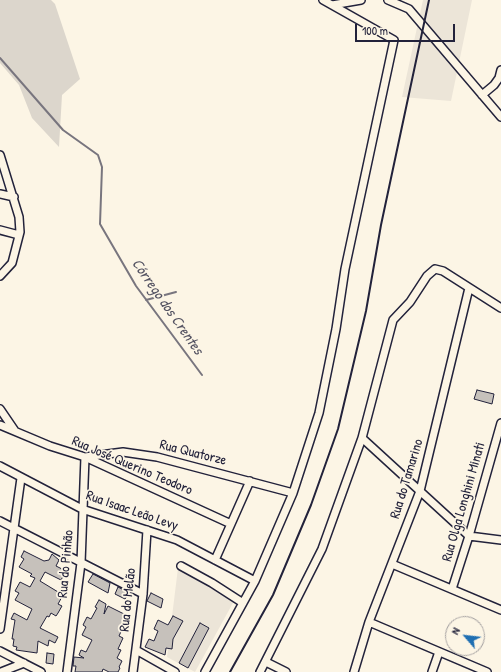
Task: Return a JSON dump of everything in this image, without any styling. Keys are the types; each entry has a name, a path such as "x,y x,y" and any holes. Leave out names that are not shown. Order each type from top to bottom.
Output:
{"street":[{"path":"205,672 255,581 294,493 319,413 336,329 345,269 394,40 324,0"},
{"path":"332,5 361,0"},
{"path":"388,0 409,9 501,117"},
{"path":"482,95 494,85 499,78 501,70"},
{"path":"0,155 19,217 19,235 12,263 1,272"},
{"path":"0,194 14,197"},
{"path":"0,230 19,235"},
{"path":"260,672 322,549 362,438 391,324 416,295 431,272 435,269 443,271 501,308"},
{"name":"Rua do Tamarino","path":"354,672 368,622 420,491 469,288"},
{"path":"0,409 15,431"},
{"name":"Rua Olga Longhini Minati","path":"452,589 469,536 501,423"},
{"name":"Rua José Querino Teodoro","path":"0,425 50,446 85,457 231,524"},
{"path":"362,438 469,536 501,540"},
{"name":"Rua Quatorze","path":"85,457 122,452 157,457 294,493"},
{"name":"Rua do Pinhão","path":"67,672 81,562 85,457"},
{"name":"Rua Isaac Leão Levy","path":"0,466 82,509 177,540 255,581"},
{"path":"0,630 21,478"},
{"path":"215,560 250,481"},
{"path":"0,521 143,594"},
{"name":"Rua do Melão","path":"133,672 143,594 147,530"},
{"path":"392,564 501,610"},
{"path":"180,566 243,602"},
{"path":"368,622 487,672"},
{"path":"136,650 175,672"},
{"path":"0,651 41,672"},
{"path":"432,672 439,652"},
{"path":"266,662 286,672"},
{"path":"1,672 24,663"}],"shaded area":[{"path":"0,0 51,0 55,4 80,79 62,95 59,147 32,118 19,85 0,63"},
{"path":"423,0 472,0 451,101 402,97"},
{"path":"178,568 234,601 195,672 167,657"}],"building":[{"path":"477,390 494,394 492,404 474,399"},
{"path":"24,551 44,561 49,560 52,554 59,560 56,566 66,571 61,580 45,572 40,581 63,595 58,604 62,606 56,616 51,613 49,617 47,616 40,628 58,637 55,643 49,640 48,646 38,641 37,653 16,650 17,647 13,646 14,639 12,639 15,620 11,619 14,613 27,620 32,609 15,600 19,593 15,591 20,582 30,587 35,578 30,576 32,574 19,567 24,559 21,557"},
{"path":"93,574 110,583 108,593 88,582"},
{"path":"118,587 129,593 125,599 115,594"},
{"path":"151,593 163,599 161,608 147,601"},
{"path":"99,600 106,604 104,614 108,606 128,616 119,636 123,638 118,649 121,650 117,658 122,661 119,667 120,668 118,672 109,672 103,669 102,672 75,672 76,666 73,666 74,657 84,658 79,655 81,650 86,652 92,640 82,635 86,627 83,625 87,617 91,619 97,608 95,607"},
{"path":"173,616 183,621 173,639 172,649 166,648 165,655 145,647 149,639 154,641 158,631 154,629 158,620 168,625"},
{"path":"200,623 209,628 188,668 179,663"},
{"path":"47,653 54,654 53,664 46,663"}],"waterway":[{"name":"Córrego dos Crentes","path":"0,58 63,130 98,155 102,167 100,224 136,286 202,375"},
{"path":"146,300 176,292"}],"railway":[{"path":"230,672 273,595 311,505 338,429 366,311 381,225 429,0"}]}
